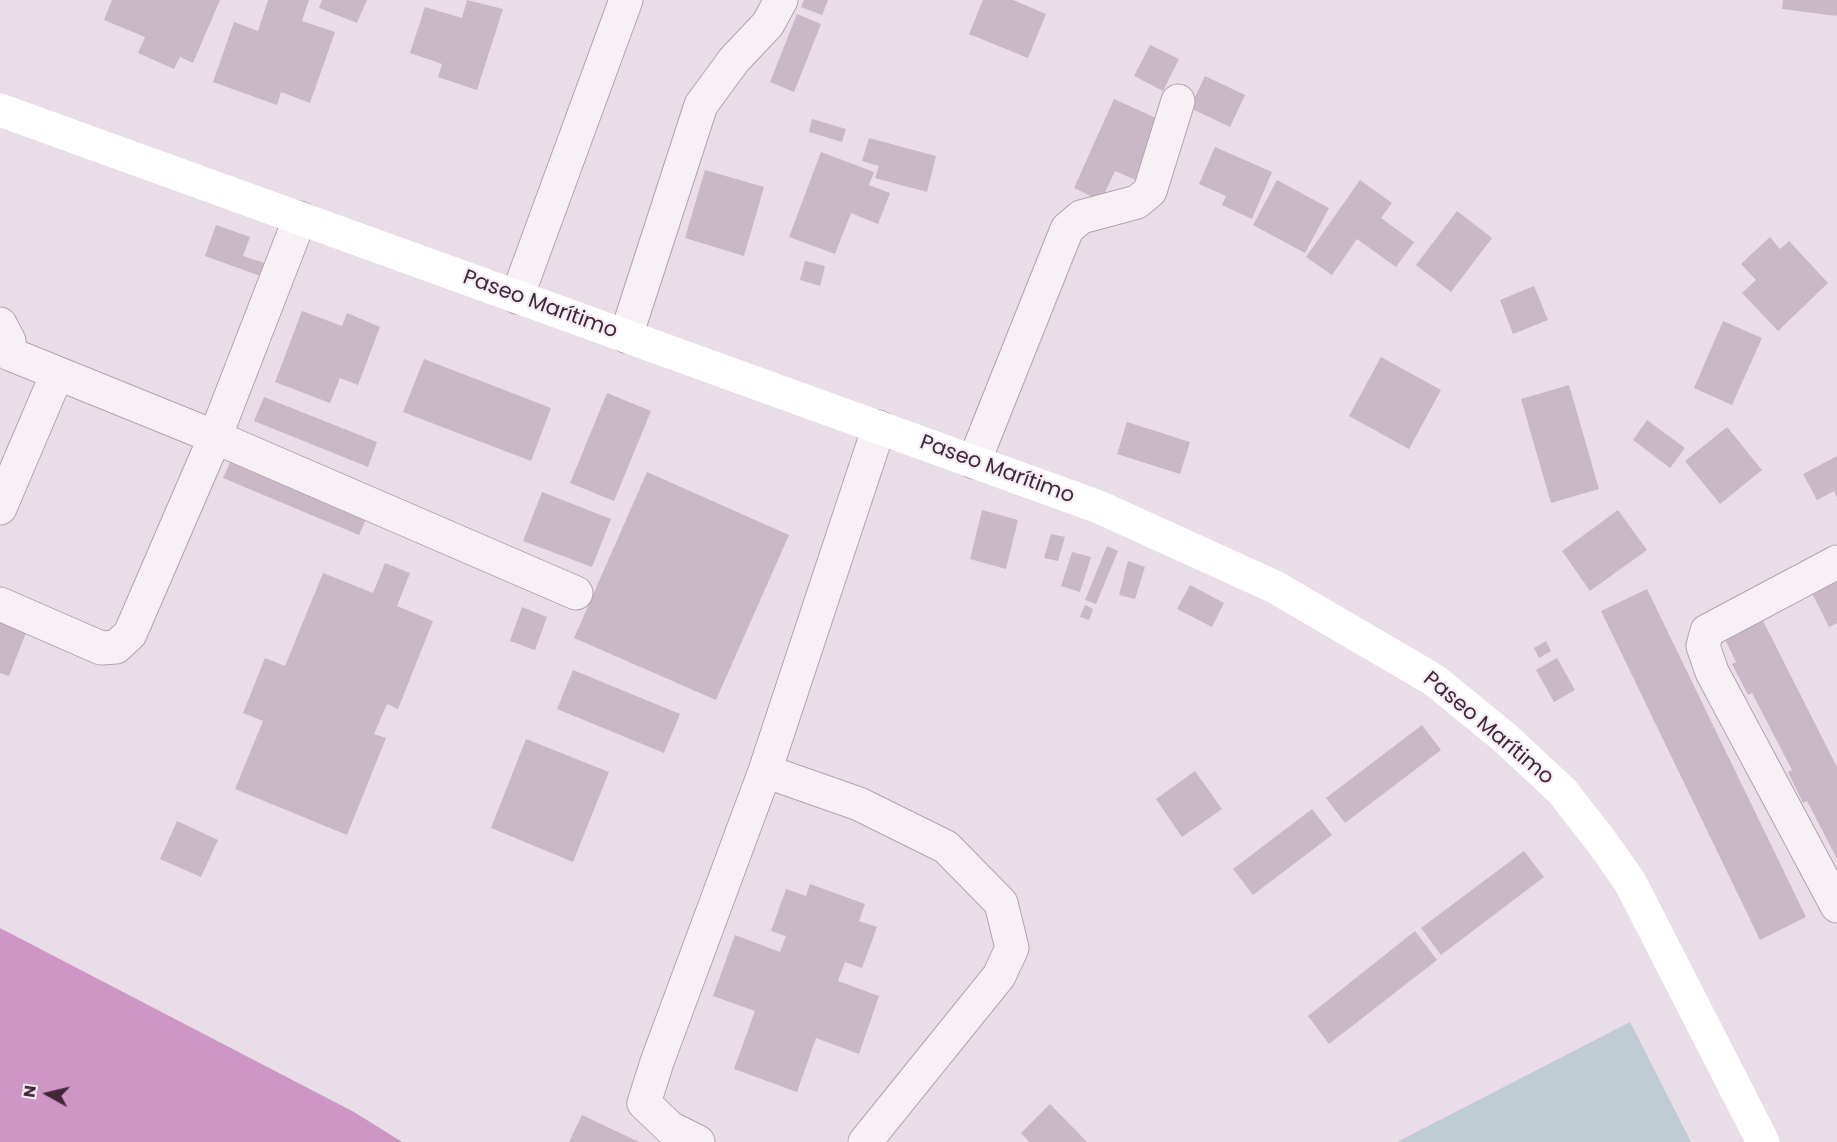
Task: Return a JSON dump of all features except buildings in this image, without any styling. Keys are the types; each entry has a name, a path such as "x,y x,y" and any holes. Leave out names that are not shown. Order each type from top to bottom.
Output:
{"main road":[{"name":"Paseo Marítimo","path":"0,110 1099,507 1275,587 1434,680 1504,737 1562,791 1601,841 1630,882 1763,1142"}],"street":[{"path":"517,297 626,0"},
{"path":"626,336 701,105 734,60 768,24 780,0"},
{"path":"974,462 1068,229 1081,217 1137,202 1150,191 1178,101"},
{"path":"0,604 101,648 116,647 130,634 214,437 300,218"},
{"path":"3,347 57,374 214,437 576,592"},
{"path":"0,508 57,374"},
{"path":"698,1142 670,1128 644,1103 657,1062 765,771 879,427"},
{"path":"1837,562 1707,631 1703,646 1712,672 1837,906"},
{"path":"765,771 859,804 946,847 1001,903 1012,948 999,976 865,1142"}],"shaded area":[{"path":"0,928 354,1112 402,1142 0,1142"},
{"path":"1630,1022 1691,1142 1397,1142"}]}
